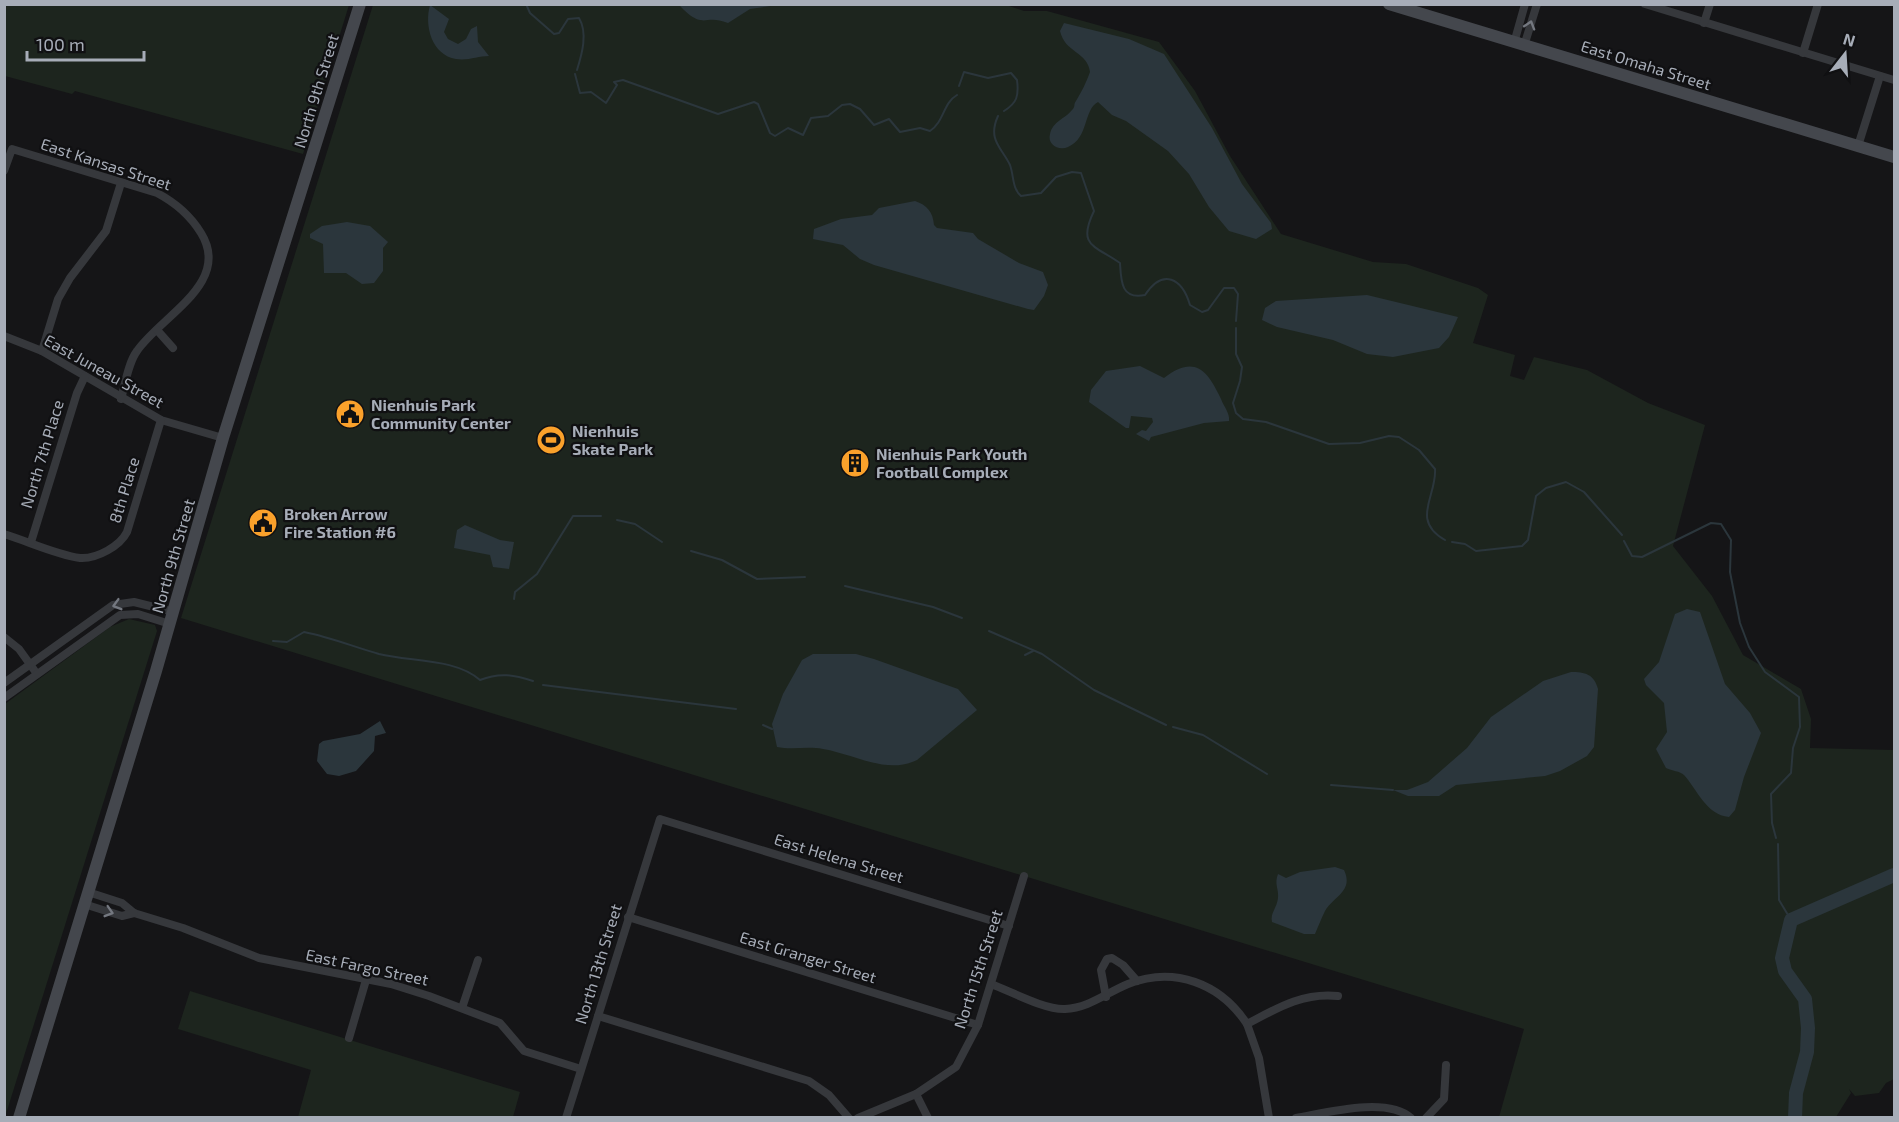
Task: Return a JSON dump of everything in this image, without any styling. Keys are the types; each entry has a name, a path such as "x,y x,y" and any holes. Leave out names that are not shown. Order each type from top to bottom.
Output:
{"main road":[{"name":"North 9th Street","path":"20,1117 172,618 223,438 360,4"},
{"name":"East Omaha Street","path":"1389,4 1894,158"}],"street":[{"path":"1519,44 1525,4"},
{"path":"1519,44 1537,4"},
{"path":"1645,4 1894,80"},
{"path":"1704,23 1710,4"},
{"path":"1803,53 1818,4"},
{"path":"1858,147 1880,76"},
{"name":"East Kansas Street","path":"4,171 12,149 174,201 194,223 207,244 209,257 207,273 195,291 157,330"},
{"path":"42,351 58,299 70,278 106,231 121,183"},
{"path":"121,399 136,352 157,330 173,348"},
{"name":"East Juneau Street","path":"4,336 42,351 121,399 161,420 223,438"},
{"name":"North 7th Place","path":"31,542 77,393 85,376"},
{"name":"8th Place","path":"31,542 81,558 96,555 123,540 161,420"},
{"path":"4,534 31,542"},
{"path":"4,683 113,605 134,602 172,618"},
{"path":"4,698 120,615 138,614 172,618"},
{"path":"4,637 10,640 37,674"},
{"name":"North 13th Street","path":"566,1118 660,819"},
{"name":"East Helena Street","path":"660,819 1009,926"},
{"name":"North 15th Street","path":"858,1118 916,1094 956,1067 978,1025 1024,876"},
{"name":"East Fargo Street","path":"86,898 122,903 134,913 183,928 259,958 409,989 500,1023 524,1051 581,1069"},
{"name":"East Granger Street","path":"628,917 978,1025"},
{"path":"1106,997 1101,970 1107,959 1112,958 1123,964 1137,981"},
{"path":"462,1008 478,960"},
{"path":"991,984 1062,1009 1084,1006 1150,977 1174,976 1220,993 1237,1009 1247,1024 1259,1058 1269,1118"},
{"path":"349,1038 366,980"},
{"path":"1247,1024 1299,999 1320,994 1338,996"},
{"path":"598,1016 809,1082 829,1095 849,1118"},
{"path":"1426,1118 1444,1099 1446,1065"},
{"path":"916,1094 928,1118"},
{"path":"1296,1118 1374,1107 1392,1108 1411,1118"}],"shaded area":[{"path":"5,4 349,5 303,154 75,91 72,94 5,76"},
{"path":"1003,4 1024,11 1047,11 1159,42 1195,91 1230,156 1281,234 1373,262 1406,264 1478,288 1488,295 1473,343 1515,355 1510,376 1524,380 1534,357 1587,370 1648,403 1705,425 1673,546 1712,596 1743,655 1801,689 1811,719 1810,748 1894,750 1894,1079 1886,1083 1879,1093 1855,1096 1849,1089 1851,1093 1836,1117 1499,1117 1524,1029 181,618 373,5"},
{"path":"430,5 449,19 444,32 448,39 458,44 466,39 471,29 477,26 478,42 489,56 456,59 441,52 429,30"},
{"path":"679,5 777,5 750,9 728,23 720,20 699,20"},
{"path":"1064,23 1129,39 1164,54 1212,128 1242,184 1271,223 1272,229 1256,239 1229,231 1209,207 1189,174 1168,151 1126,121 1112,115 1098,102 1090,111 1083,131 1075,143 1065,148 1058,148 1052,144 1050,134 1052,130 1056,123 1073,109 1090,72 1085,60 1063,38 1060,31"},
{"path":"915,201 929,210 937,228 973,233 978,239 1019,263 1043,272 1048,285 1044,296 1034,310 874,265 860,259 843,245 813,239 814,229 841,219 872,215 879,208"},
{"path":"347,222 370,226 388,242 383,248 383,271 374,283 362,284 346,273 324,273 323,244 310,238 310,234 322,226"},
{"path":"1367,295 1458,317 1449,337 1439,348 1393,357 1367,354 1333,340 1277,327 1262,320 1265,308 1276,301"},
{"path":"1140,366 1164,378 1184,367 1192,367 1205,373 1228,413 1229,421 1204,423 1151,437 1149,441 1136,434 1142,430 1146,431 1153,422 1152,418 1131,416 1129,428 1126,428 1089,402 1091,390 1106,371"},
{"path":"465,525 500,540 514,542 509,569 493,567 490,555 454,548 457,530"},
{"path":"1687,609 1700,612 1725,684 1750,713 1761,733 1744,777 1735,810 1729,817 1714,812 1682,774 1666,768 1656,749 1667,732 1664,703 1646,685 1644,679 1659,662 1675,614"},
{"path":"129,619 155,625 157,631 5,1117 5,704 110,627"},
{"path":"813,654 856,654 874,659 958,689 977,710 917,760 906,764 870,762 817,748 777,747 772,724 783,694 802,660"},
{"path":"1571,672 1588,675 1594,680 1598,689 1594,747 1587,756 1560,771 1545,776 1456,785 1439,796 1408,796 1393,790 1407,790 1428,782 1467,748 1491,717 1543,681"},
{"path":"380,721 386,733 375,736 374,751 356,771 339,776 327,774 317,761 319,744 323,741 360,734"},
{"path":"1335,867 1344,870 1347,883 1342,893 1325,911 1315,934 1304,934 1272,922 1278,898 1276,881 1278,874 1286,878 1300,872"},
{"path":"190,991 520,1092 513,1117 298,1117 311,1070 178,1029"}],"waterway":[{"path":"526,4 530,13 554,34 559,33 568,19 579,18 584,37 577,70"},
{"path":"959,86 964,72 988,78 1011,73 1017,80 1018,90 1014,102 1004,111"},
{"path":"575,74 580,93 591,92 606,103 617,85 614,82 623,80 718,114 754,102 758,104 770,133 775,136 788,128 803,135 811,118 828,116 842,105 850,104 860,109 874,125 889,119 900,132 920,128 930,131 938,123 952,98 957,95"},
{"path":"998,116 994,131 995,138 1010,165 1015,186 1021,196 1041,193 1056,177 1072,172 1081,173 1094,211 1087,231 1088,238 1096,248 1120,263 1122,282 1127,292 1131,295 1145,295 1158,281 1171,280 1182,288 1190,305 1202,312 1208,310 1224,288 1234,288 1238,294 1236,321"},
{"path":"1236,328 1236,354 1242,367 1233,403 1236,413 1243,419 1266,422 1329,444 1360,443 1389,436 1399,437 1419,450 1435,469 1427,516 1429,524 1445,540"},
{"path":"1452,542 1465,544 1476,551 1522,546 1528,540 1536,496 1546,488 1566,482 1584,492 1622,535"},
{"path":"514,599 515,592 537,574 573,516 601,516"},
{"path":"617,520 635,524 662,542"},
{"path":"1624,541 1632,556 1642,557 1711,523 1721,524 1731,540 1730,572 1740,623 1749,647 1765,672 1799,697 1800,727 1793,748 1791,773 1771,794 1772,823 1776,838"},
{"path":"691,551 722,560 757,579 805,577"},
{"path":"845,586 933,607 962,618"},
{"path":"989,631 1042,654 1094,690 1166,725"},
{"path":"273,641 287,642 304,632 392,657 445,664 470,673 480,680 507,675 533,681"},
{"path":"1025,655 1033,651"},
{"path":"543,685 736,709"},
{"path":"763,725 772,729"},
{"path":"1173,727 1203,735 1267,774"},
{"path":"1331,785 1393,790"},
{"path":"1778,844 1779,900 1791,920"},
{"path":"1795,1118 1796,1093 1807,1052 1808,1028 1805,999 1785,971 1782,958 1791,920 1894,875"}],"place":[{"name":"Nienhuis Park Community Center","path":"350,414"},
{"name":"Nienhuis Skate Park","path":"551,440"},
{"name":"Nienhuis Park Youth Football Complex","path":"855,463"},
{"name":"Broken Arrow Fire Station #6","path":"263,523"}]}
